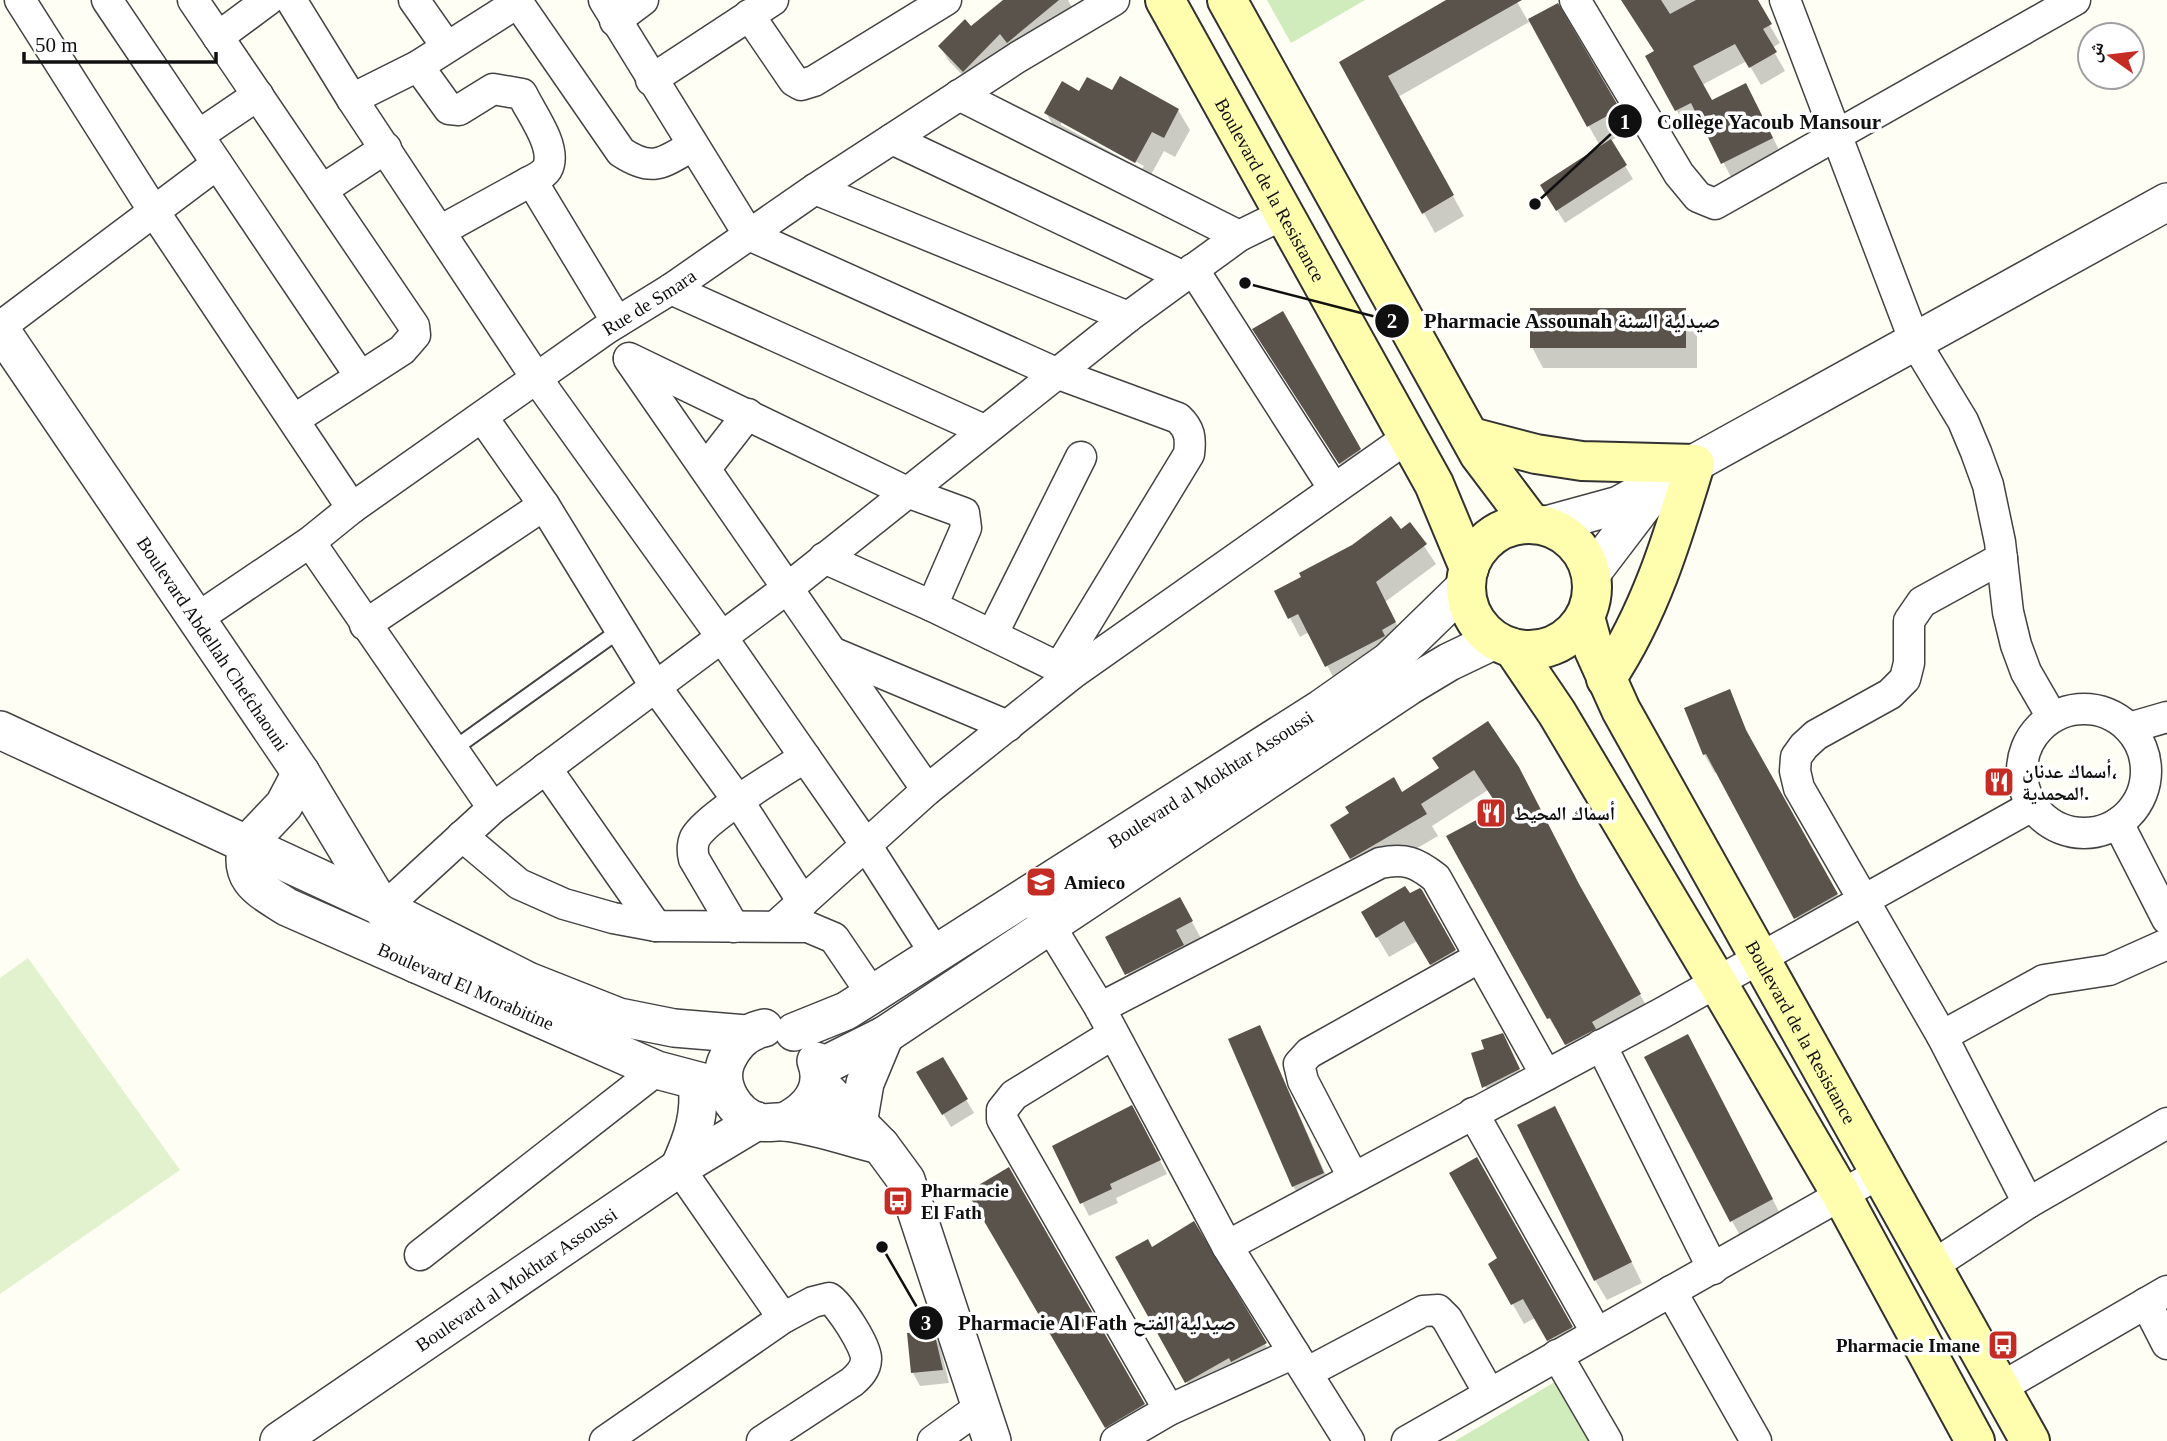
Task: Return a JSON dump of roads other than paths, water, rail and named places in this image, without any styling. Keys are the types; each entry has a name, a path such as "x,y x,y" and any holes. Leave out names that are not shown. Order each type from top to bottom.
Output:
{"main road":[{"name":"Boulevard de la Resistance","path":"1165,0 1286,213 1434,484 1468,577"},
{"path":"1227,0 1471,437 1503,489 1538,524"},
{"path":"1471,437 1536,454 1582,461 1695,464 1656,584 1631,642 1606,680"},
{"path":"1504,644 1534,650 1554,645 1572,634 1585,617 1593,589 1591,574 1576,543 1562,532 1538,524 1511,526 1493,535 1478,549 1468,577 1479,625 1504,644 1557,713 1842,1196 1966,1438"},
{"name":"Boulevard de la Resistance","path":"1585,617 1606,680 2030,1441"}],"street":[{"path":"20,0 153,210 352,508"},
{"path":"107,0 360,376"},
{"path":"193,0 414,326 415,335 410,344 295,419"},
{"path":"218,37 268,0"},
{"path":"291,0 352,99 537,379 805,757 866,845 935,953"},
{"path":"414,0 447,47"},
{"path":"643,0 610,11 749,236 1056,373 1178,418 1187,426 1191,438 1188,454 1065,671"},
{"path":"651,80 761,7 794,81 801,85 814,81 946,0"},
{"name":"Rue de Smara","path":"196,620 310,542 352,508 611,325 671,289 815,189 959,95 1114,0"},
{"path":"1575,0 1679,174 1698,197 1715,204 2075,0"},
{"path":"1785,0 1915,342 1963,421 1976,452 1988,485 2002,558 2008,612 2016,645 2026,672 2052,717"},
{"path":"352,99 418,66 516,2 621,152 647,166 660,164 692,146"},
{"path":"418,66 449,109 460,110 493,89 522,94 548,147 550,163 545,173 440,230"},
{"path":"199,135 258,95"},
{"path":"959,95 1238,236"},
{"path":"892,139 1188,272 1334,489"},
{"path":"322,190 386,148"},
{"path":"0,328 217,164"},
{"path":"528,182 536,188 629,358 927,790"},
{"path":"815,189 1128,317"},
{"path":"1538,524 1619,505 2167,202"},
{"path":"384,908 493,808 789,587 1128,317 1238,236 1286,213"},
{"path":"671,289 984,430"},
{"name":"Boulevard Abdellah Chefchaouni","path":"0,328 301,773 416,964"},
{"path":"629,358 907,492 964,513 967,521 932,606"},
{"path":"706,468 748,414"},
{"path":"483,418 544,505 655,686 739,802 803,902"},
{"path":"776,926 927,790 1008,726 1065,671 1407,438"},
{"path":"992,635 1081,457"},
{"path":"1591,574 1659,484"},
{"path":"365,625 544,505"},
{"path":"310,542 493,808"},
{"path":"824,558 932,606 1065,671"},
{"path":"2002,558 1922,602 1909,621 1909,663 1905,679 1890,694 1816,735 1796,757 1795,771 1799,788 1942,1037 2028,1203"},
{"name":"Boulevard al Mokhtar Assoussi","path":"794,1032 846,1011 935,953 1032,896 1322,708 1389,661 1468,577"},
{"name":"Boulevard al Mokhtar Assoussi","path":"819,1076 1050,927 1409,686 1449,662 1504,644"},
{"path":"834,653 1008,726"},
{"path":"2078,709 2100,711 2129,729 2141,747 2146,769 2142,791 2132,810 2119,823 2099,832 2077,834 2047,822 2032,806 2022,778 2023,756 2036,731 2052,717 2078,709"},
{"path":"2129,729 2167,717"},
{"name":"Boulevard El Morabitine","path":"0,730 384,908 528,981 619,1017 674,1028 746,1034"},
{"path":"734,927 694,859 692,849 696,836 739,802 805,757"},
{"path":"546,768 656,926"},
{"path":"247,844 284,805 301,773"},
{"path":"1227,1246 1760,959 2032,806"},
{"path":"2119,823 2167,919"},
{"path":"463,836 519,884 564,904 613,918 656,926 808,927 834,938 872,994"},
{"name":"Boulevard El Morabitine","path":"247,844 243,860 246,874 264,892 287,907 657,1070 711,1084"},
{"path":"1169,1410 1002,1119 1002,1110 1014,1095 1107,1021 1380,863 1398,859 1415,862 1436,878 1546,1075"},
{"path":"1032,896 1107,1021 1227,1246 1349,1441"},
{"path":"1942,1037 2044,980 2109,970 2167,944"},
{"path":"1353,1177 1303,1081 1299,1071 1303,1057 1480,957"},
{"path":"783,1318 679,1168 711,1084 724,1068 731,1049 746,1034 766,1027 794,1032 811,1047 819,1076 906,1180 992,1441"},
{"path":"869,1135 865,1083 885,1035"},
{"path":"1601,1045 1713,1269"},
{"path":"420,1255 657,1070"},
{"path":"771,1121 801,1113 813,1100 819,1076"},
{"path":"711,1084 737,1109 771,1121 869,1135"},
{"path":"1473,1113 1596,1332"},
{"name":"Boulevard al Mokhtar Assoussi","path":"279,1441 679,1168 771,1121"},
{"path":"1932,1266 2028,1203 2167,1123"},
{"path":"1407,1441 1880,1173"},
{"path":"1671,1291 1756,1441"},
{"path":"2000,1388 2157,1297 2167,1344"},
{"path":"606,1441 783,1318 820,1299 834,1301 866,1353 867,1362 852,1382 762,1441"},
{"path":"1116,1441 1169,1410 1301,1362 1423,1311 1438,1310 1447,1319 1489,1393"},
{"path":"1557,1355 1607,1441"},
{"path":"933,1441 980,1407"}],"lane":[{"path":"452,750 620,630"}],"place":[{"name":"Collège Yacoub Mansour","path":"1535,204"},
{"name":"Pharmacie Assounah صيدلية السنة","path":"1245,283"},
{"name":"أسماك عدنان، المحمدية.","path":"1999,782"},
{"name":"أسماك المحيط","path":"1491,813"},
{"name":"Amieco","path":"1041,882"},
{"name":"Pharmacie El Fath","path":"898,1201"},
{"name":"Pharmacie Al Fath صيدلية الفتح","path":"882,1247"},
{"name":"Pharmacie Imane","path":"2003,1345"}]}
